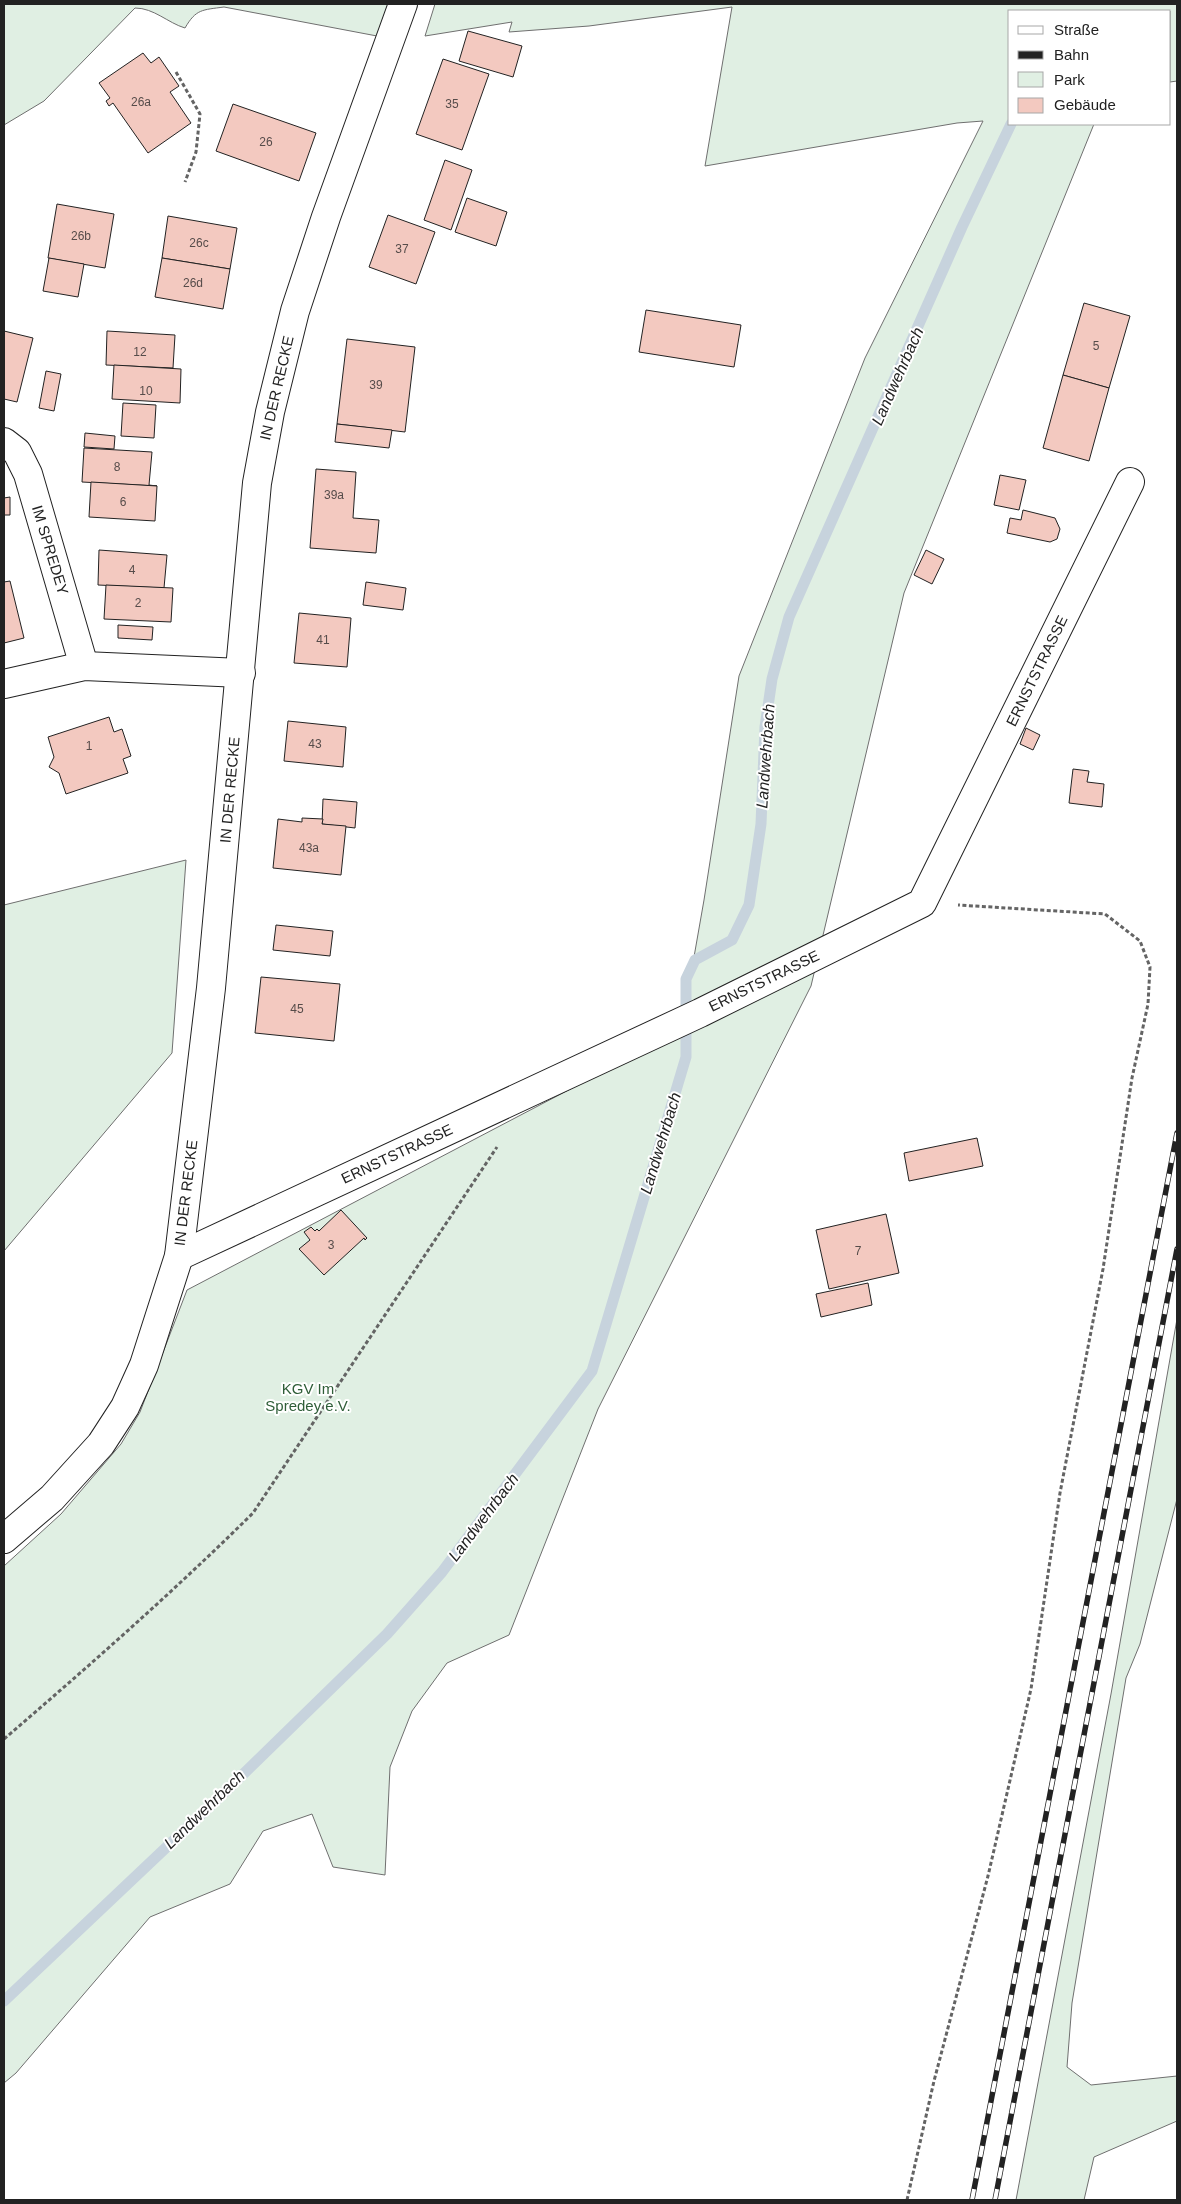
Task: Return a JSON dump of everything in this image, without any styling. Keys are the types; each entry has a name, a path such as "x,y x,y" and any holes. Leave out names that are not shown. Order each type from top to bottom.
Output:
{"street":[{"name":"IN DER RECKE","path":"4,1539 58,1491 101,1444 125,1408 144,1365 179,1256 211,988 257,483 280,370 295,311 326,217 403,4"},
{"name":"IM SPREDEY","path":"4,442 17,452 28,474 84,666"},
{"name":"ERNSTSTRASSE","path":"179,1256 700,1013 922,902 1130,482"},
{"path":"4,684 84,666 241,673"}],"path":[{"path":"176,72 200,114 196,152 185,182"},
{"path":"907,2200 934,2081 990,1866 1031,1689 1060,1493 1103,1269 1132,1078 1148,1004 1150,967 1140,941 1105,914 922,902"},
{"path":"4,1739 89,1666 253,1513 502,1139"}],"green space":[{"path":"4,4 388,4 377,36 224,7 196,14 185,28 148,10 135,8 44,101 4,125"},
{"name":"KGV Im Spredey e.V.","path":"435,4 1177,4 1177,81 1171,82 1171,10 1008,10 1008,125 1094,125 904,593 811,986 598,1409 509,1635 447,1663 412,1711 390,1767 385,1875 333,1867 312,1814 263,1831 230,1884 150,1917 16,2073 4,2083 4,1566 61,1514 121,1444 140,1412 187,1290 681,1031 704,900 739,676 865,358 983,121 957,123 705,166 732,7 589,26 509,32 512,22 425,36"},
{"path":"186,860 172,1053 4,1251 4,905"},
{"path":"1177,1319 1177,1499 1140,1644 1126,1678 1072,2003 1067,2067 1091,2085 1177,2076 1177,2121 1094,2157 1084,2200 1016,2200 1111,1694"}],"building":[{"path":"468,31 522,46 513,77 459,61"},
{"path":"143,53 151,63 159,57 179,86 170,92 191,123 148,153 113,103 109,106 106,101 110,98 99,83"},
{"path":"443,59 489,74 462,150 416,134"},
{"path":"233,104 316,133 299,181 216,151"},
{"path":"445,160 472,170 451,230 424,220"},
{"path":"467,198 507,212 496,246 455,232"},
{"path":"57,204 114,214 105,268 48,258"},
{"path":"388,215 435,232 416,284 369,267"},
{"path":"168,216 237,228 230,269 162,258"},
{"path":"49,258 84,264 78,297 43,291"},
{"path":"162,258 230,269 223,309 155,297"},
{"path":"1084,303 1130,316 1109,388 1063,375"},
{"path":"646,310 741,325 734,367 639,352"},
{"path":"4,331 33,338 17,402 4,399"},
{"path":"107,331 175,335 173,368 106,365"},
{"path":"347,339 415,347 405,432 337,424"},
{"path":"114,365 181,369 180,403 112,399"},
{"path":"46,371 61,374 54,411 39,408"},
{"path":"1063,375 1109,388 1089,461 1043,448"},
{"path":"123,403 156,405 154,438 121,436"},
{"path":"337,424 392,430 389,448 335,442"},
{"path":"85,433 115,436 114,449 84,447"},
{"path":"84,448 152,452 149,485 157,486 82,482"},
{"path":"316,469 356,472 353,518 379,520 376,553 310,548"},
{"path":"1000,475 1026,480 1019,510 994,505"},
{"path":"91,482 157,486 155,521 89,517"},
{"path":"10,497 10,515 4,515 4,498"},
{"path":"1023,510 1055,518 1060,529 1057,539 1050,542 1007,533 1010,518 1021,520"},
{"path":"99,550 167,555 164,588 98,585"},
{"path":"926,550 944,559 932,584 914,575"},
{"path":"10,581 24,638 4,643 4,582"},
{"path":"366,582 406,588 403,610 363,605"},
{"path":"106,585 173,588 171,622 104,619"},
{"path":"299,613 351,618 347,667 294,663"},
{"path":"118,625 153,627 152,640 118,638"},
{"path":"109,717 114,732 122,729 131,756 123,759 128,773 66,794 59,773 49,767 54,757 48,737"},
{"path":"288,721 346,727 343,767 284,761"},
{"path":"1026,728 1040,735 1033,750 1020,744"},
{"path":"1073,769 1089,771 1087,782 1104,784 1102,807 1069,803"},
{"path":"323,799 357,802 355,828 322,824"},
{"path":"302,818 323,819 322,824 346,826 341,875 273,868 278,819 302,822"},
{"path":"276,925 333,931 330,956 273,950"},
{"path":"261,977 340,984 334,1041 255,1033"},
{"path":"977,1138 983,1166 909,1181 904,1153"},
{"path":"341,1210 367,1238 365,1240 364,1238 324,1275 299,1249 310,1240 304,1232 311,1227 315,1231 317,1229 319,1231"},
{"path":"886,1214 899,1273 829,1289 816,1230"},
{"path":"868,1283 872,1305 821,1317 816,1294"}],"waterway":[{"name":"Landwehrbach","path":"4,2001 229,1788 387,1634 442,1572 592,1371 686,1057 686,979 695,960 732,940 749,905 761,824 765,727 772,679 789,617 962,227 1011,125"}],"railway":[{"path":"972,2200 1177,1133"},
{"path":"995,2200 1177,1249"}]}
